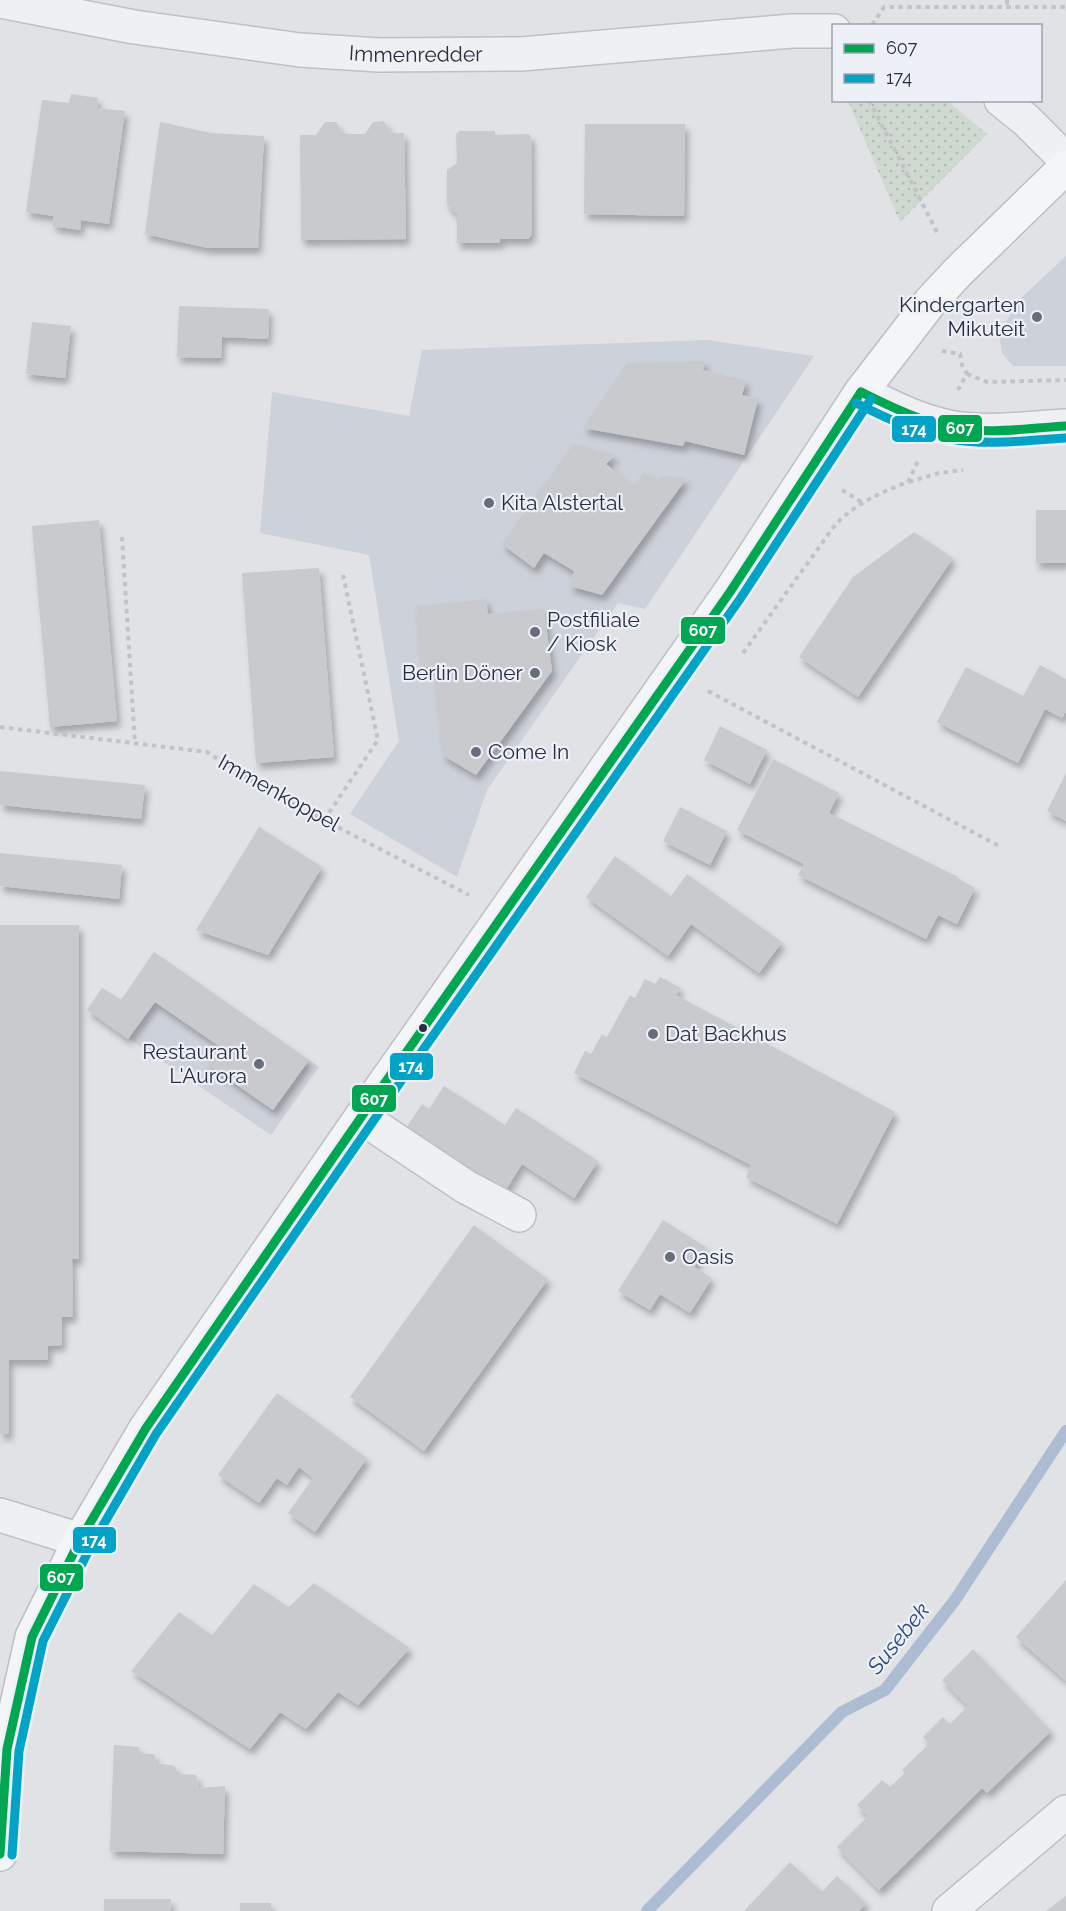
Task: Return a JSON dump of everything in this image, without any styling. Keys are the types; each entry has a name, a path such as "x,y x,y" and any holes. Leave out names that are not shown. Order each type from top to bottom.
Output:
{"main road":[{"path":"0,1854 7,1749 32,1637 80,1540 146,1428 361,1117 730,592 861,392 904,334 958,272 1066,167"}],"street":[{"name":"Immenredder","path":"0,1 134,27 300,50 379,55 521,54 792,31 832,31"},
{"path":"1004,102 1026,120 1066,160"},
{"path":"861,392 912,416 938,425 961,429 992,430 1066,426"},
{"path":"361,1117 466,1187 519,1215"},
{"path":"0,1515 80,1540"},
{"path":"949,1911 1066,1812"}],"path":[{"path":"1007,0 1007,7"},
{"path":"873,24 884,7 1066,7"},
{"path":"870,102 958,272"},
{"path":"946,352 960,354 967,374 987,382 1066,380"},
{"path":"955,395 967,374"},
{"path":"743,653 835,525 848,512 863,503 888,489 908,482 920,457"},
{"path":"842,490 863,503"},
{"path":"122,537 135,744"},
{"path":"324,820 378,740 343,574"},
{"path":"673,673 999,846"},
{"name":"Immenkoppel","path":"0,727 207,752 266,790 504,914"}],"shaded area":[{"path":"848,102 948,102 987,134 900,222"},
{"name":"Kindergarten Mikuteit","path":"1066,256 1066,366 1013,366 1002,353 999,334 1018,301"},
{"path":"708,340 814,356 645,609 618,603 487,790 457,877 350,814 399,741 369,555 260,533 272,392 409,416 422,350"},
{"path":"154,952 319,1067 271,1135 87,1010 102,988 121,1000"}],"building":[{"path":"71,94 98,98 97,108 125,111 109,224 81,220 80,230 52,226 54,216 26,212 42,100 69,103"},
{"path":"384,121 391,133 404,133 406,239 301,240 300,135 316,135 325,122 336,122 343,134 365,134 373,122"},
{"path":"160,122 211,133 264,136 258,248 208,248 145,234"},
{"path":"585,124 685,124 684,216 584,214"},
{"path":"459,131 495,131 495,135 529,134 531,137 532,234 528,239 500,239 500,243 457,243 457,214 447,205 447,170 457,163 456,134"},
{"path":"179,306 269,309 268,339 222,337 221,358 177,357"},
{"path":"32,322 71,326 65,378 26,374"},
{"path":"705,361 703,370 746,381 742,395 758,399 744,455 685,441 683,446 583,428 627,363"},
{"path":"573,444 615,455 606,464 633,487 644,472 657,481 662,476 686,479 602,595 570,586 574,571 544,553 534,568 502,544"},
{"path":"1036,510 1066,510 1066,563 1036,563"},
{"path":"99,520 117,721 50,727 32,526"},
{"path":"914,532 953,558 858,697 799,657 853,577"},
{"path":"319,568 334,757 256,763 242,573"},
{"path":"486,599 488,614 544,609 552,671 476,775 444,756 434,667 422,667 416,606"},
{"path":"1040,665 1066,679 1066,711 1062,718 1045,709 1018,763 937,722 966,667 1023,696"},
{"path":"720,726 767,750 750,784 704,760"},
{"path":"773,759 839,793 829,813 958,877 975,888 957,924 938,915 926,939 798,875 804,864 737,830"},
{"path":"0,771 145,785 141,819 0,805"},
{"path":"1066,773 1066,821 1047,811"},
{"path":"680,807 727,831 710,865 663,841"},
{"path":"259,827 322,867 268,955 196,930"},
{"path":"0,853 122,865 119,899 0,886"},
{"path":"615,856 671,896 687,874 782,942 759,973 691,924 668,956 586,897"},
{"path":"0,925 79,925 79,1259 72,1259 73,1317 62,1317 62,1345 48,1346 48,1360 9,1360 9,1434 0,1434"},
{"path":"154,952 309,1060 273,1110 207,1064 219,1046 155,1002 128,1039 87,1010 102,988 121,1000"},
{"path":"660,977 681,988 676,995 895,1112 837,1224 746,1177 751,1165 574,1073 585,1051 591,1054 602,1034 607,1037 630,995 635,998 645,979 655,984"},
{"path":"444,1086 505,1125 516,1108 598,1161 574,1198 522,1164 504,1193 404,1131 422,1104 429,1109"},
{"name":"Oasis","path":"663,1220 706,1247 694,1267 712,1278 690,1313 660,1294 650,1310 618,1291"},
{"path":"474,1225 548,1279 424,1451 350,1397"},
{"path":"277,1393 367,1458 315,1532 288,1513 313,1478 299,1467 287,1485 277,1478 259,1503 218,1475"},
{"path":"1066,1580 1066,1681 1016,1637"},
{"path":"314,1583 410,1648 358,1705 338,1692 306,1729 280,1712 250,1749 131,1671 179,1612 212,1635 254,1584 289,1607"},
{"path":"973,1649 1051,1731 987,1793 982,1788 879,1890 837,1847 868,1816 857,1805 882,1780 890,1787 905,1773 902,1770 929,1744 923,1737 943,1717 950,1724 968,1706 942,1680"},
{"path":"114,1745 139,1747 140,1754 154,1754 156,1763 175,1766 177,1774 196,1775 199,1788 225,1786 223,1854 110,1851"},
{"path":"790,1862 822,1892 837,1876 866,1903 859,1911 744,1911"},
{"path":"1066,1896 1066,1911 1046,1911"},
{"path":"104,1899 171,1899 170,1911 104,1911"},
{"path":"240,1903 271,1903 271,1911 240,1911"}],"waterway":[{"name":"Susebek","path":"647,1911 842,1712 885,1690 955,1600 1066,1431"}],"transit line":[{"name":"607","path":"861,392 916,417 951,427 994,431 1066,426"},
{"name":"607","path":"0,1854 7,1749 32,1637 80,1540 146,1428 382,1087 730,592 861,392"},
{"name":"174","path":"12,1855 19,1751 43,1641 91,1546 156,1434 740,599 871,399"},
{"name":"174","path":"856,403 914,429 950,439 994,442 1066,438"}],"place":[{"name":"Kindergarten Mikuteit","path":"1037,317"},
{"name":"Kita Alstertal","path":"489,503"},
{"name":"Postfiliale / Kiosk","path":"535,632"},
{"name":"Berlin Döner","path":"535,673"},
{"name":"Come In","path":"476,752"},
{"name":"Dat Backhus","path":"653,1034"},
{"name":"Restaurant L'Aurora","path":"259,1064"},
{"name":"Oasis","path":"670,1257"}]}
